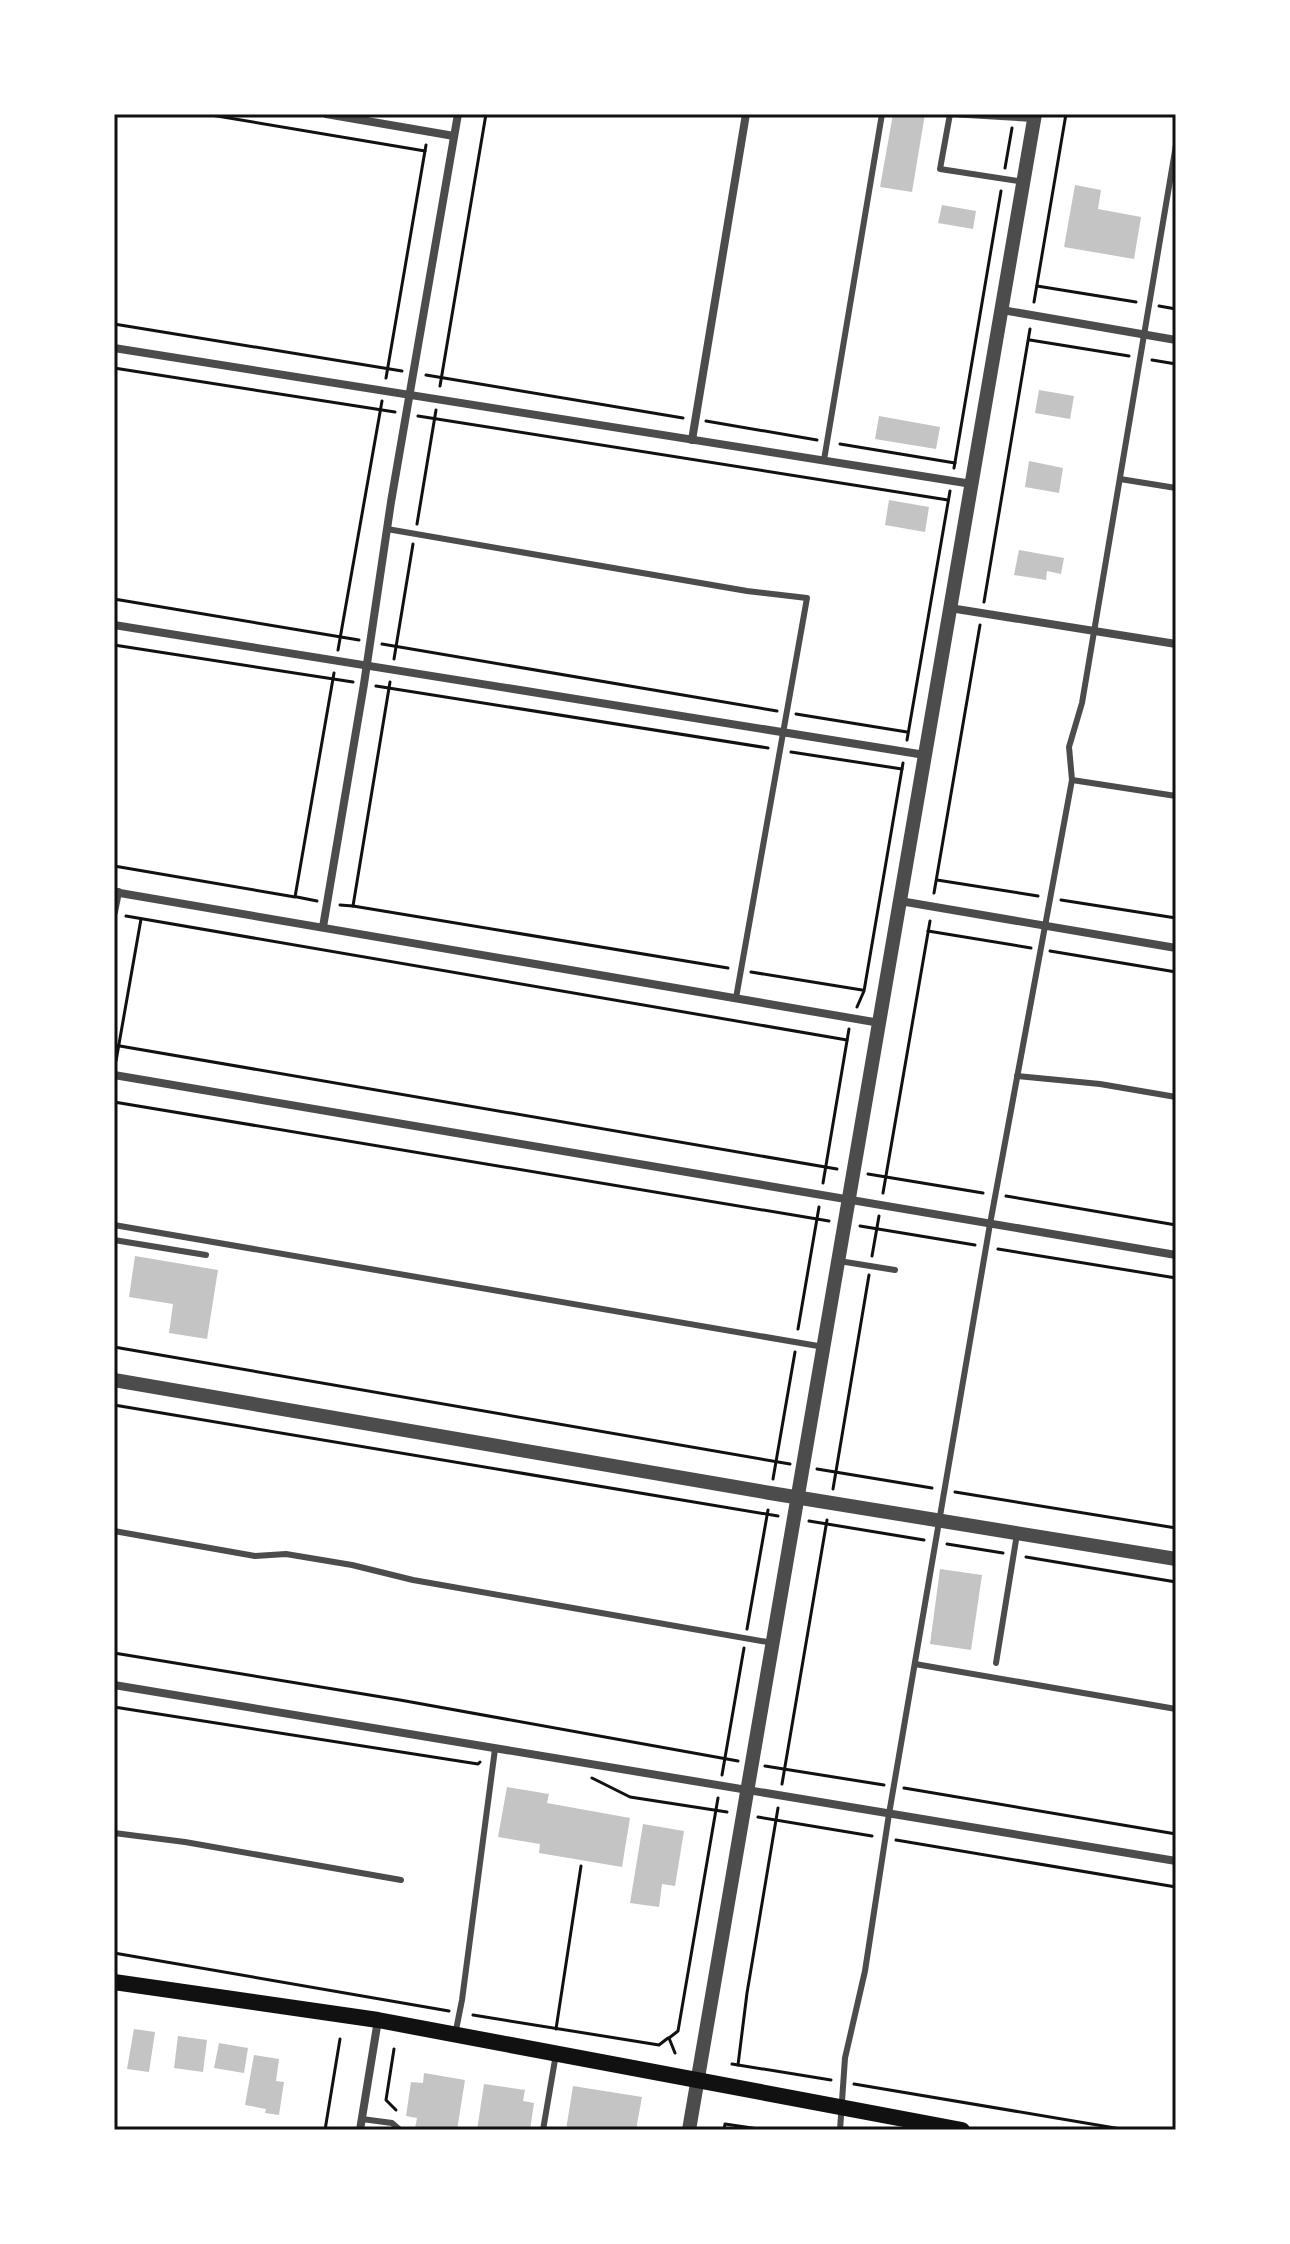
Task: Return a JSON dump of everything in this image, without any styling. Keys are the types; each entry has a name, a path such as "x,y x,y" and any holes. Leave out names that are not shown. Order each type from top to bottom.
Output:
{"main road":[{"path":"114,1982 378,2020 962,2130"}],"street":[{"path":"326,114 454,136"},
{"path":"323,927 458,114"},
{"path":"692,440 746,114"},
{"path":"689,2130 1035,117"},
{"path":"1002,310 1176,340"},
{"path":"114,348 972,484"},
{"path":"950,608 1176,644"},
{"path":"114,625 925,755"},
{"path":"114,913 116,892 880,1023"},
{"path":"900,901 1176,948"},
{"path":"114,1074 1176,1255"},
{"path":"114,1380 798,1498 1176,1559"},
{"path":"114,1685 494,1754 780,1796 1176,1861"},
{"path":"360,2130 378,2020"}],"lane":[{"path":"824,460 882,114"},
{"path":"1024,182 940,169 950,114 1035,117"},
{"path":"840,2130 845,2058 865,1971 986,1247 1072,780 1069,747 1082,703 1148,304 1173,180 1176,145"},
{"path":"1120,479 1176,488"},
{"path":"387,529 747,591 807,598 736,998"},
{"path":"1072,780 1176,796"},
{"path":"1017,1076 1100,1084 1176,1097"},
{"path":"114,1225 824,1347"},
{"path":"114,1240 206,1255"},
{"path":"839,1261 895,1270"},
{"path":"114,1531 255,1556 286,1554 352,1565 413,1580 773,1643"},
{"path":"996,1663 1017,1534"},
{"path":"915,1664 1176,1709"},
{"path":"455,2035 494,1754"},
{"path":"114,1833 185,1842 401,1880"},
{"path":"543,2130 556,2054"},
{"path":"362,2119 394,2125 400,2130"}],"path":[{"path":"205,114 425,151"},
{"path":"738,2065 780,1796 1066,114"},
{"path":"114,1953 659,2045 678,2031 847,1040 864,991 1014,117"},
{"path":"114,866 295,897 429,132"},
{"path":"1037,286 1176,309"},
{"path":"114,324 955,463"},
{"path":"1028,340 1176,364"},
{"path":"114,368 948,500"},
{"path":"114,599 908,733"},
{"path":"114,645 902,769"},
{"path":"353,906 864,991"},
{"path":"114,913 847,1040"},
{"path":"114,1074 116,1046 141,919"},
{"path":"116,1046 1176,1225"},
{"path":"114,1102 1176,1278"},
{"path":"114,1347 1176,1528"},
{"path":"114,1405 1176,1582"},
{"path":"114,1653 1176,1834"},
{"path":"114,1707 478,1764 494,1754"},
{"path":"585,1775 630,1797 1176,1887"},
{"path":"556,2029 581,1866"},
{"path":"669,2038 675,2053"},
{"path":"325,2130 340,2039"},
{"path":"394,2049 386,2100 396,2110 394,2125"},
{"path":"732,2064 1127,2130"},
{"path":"724,2130 725,2124 765,2130"}],"building":[{"path":"893,114 925,114 912,192 880,187"},
{"path":"1075,185 1101,190 1098,209 1141,217 1134,259 1064,247"},
{"path":"942,205 976,211 973,229 938,223"},
{"path":"1039,390 1074,396 1070,419 1035,413"},
{"path":"879,416 940,427 936,449 875,439"},
{"path":"1029,461 1063,468 1059,493 1025,487"},
{"path":"889,500 929,507 925,532 885,525"},
{"path":"1019,550 1064,558 1061,574 1047,571 1046,580 1014,575"},
{"path":"135,1256 218,1270 207,1339 169,1333 173,1304 129,1297"},
{"path":"940,1569 982,1575 971,1650 930,1644"},
{"path":"507,1787 549,1794 547,1803 630,1818 622,1867 539,1853 540,1844 498,1837"},
{"path":"643,1824 684,1831 675,1886 662,1884 659,1907 630,1903"},
{"path":"134,2029 155,2032 149,2072 127,2069"},
{"path":"178,2036 207,2040 203,2072 174,2068"},
{"path":"219,2043 248,2048 244,2073 214,2068"},
{"path":"254,2055 279,2059 276,2081 284,2082 279,2115 245,2105"},
{"path":"424,2073 465,2080 457,2130 415,2128 417,2118 406,2116 411,2082 423,2083"},
{"path":"484,2084 525,2090 523,2101 534,2103 530,2130 477,2130"},
{"path":"573,2086 642,2097 636,2130 566,2130"}]}
